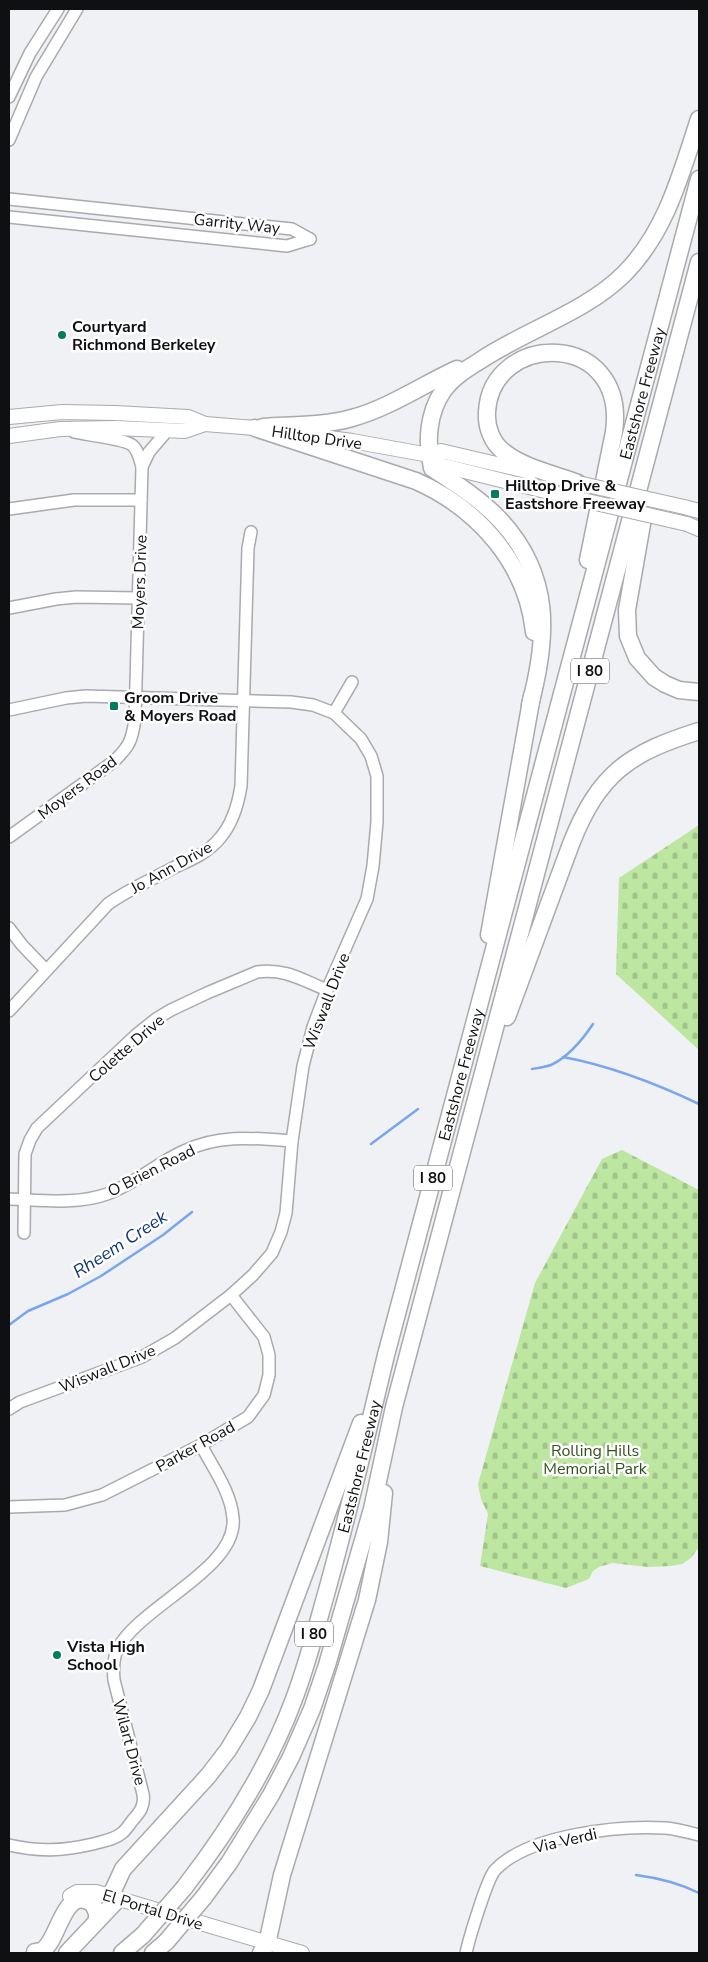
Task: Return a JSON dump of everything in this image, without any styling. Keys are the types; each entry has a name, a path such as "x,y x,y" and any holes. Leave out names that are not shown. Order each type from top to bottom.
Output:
{"highway":[{"path":"255,428 329,422 352,418 379,408 486,356 594,298 632,266 648,246 660,224 678,182 699,119"},
{"name":"Eastshore Freeway","path":"122,1953 143,1935 184,1888 209,1855 273,1748 294,1700 350,1507 386,1355 699,179"},
{"name":"Eastshore Freeway","path":"153,1953 166,1942 204,1897 229,1863 271,1795 291,1757 312,1709 327,1665 372,1509 394,1407 699,262"},
{"path":"563,693 614,432 616,411 614,400 605,379 588,363 564,354 540,353 530,356 510,368 493,390 487,406 486,416 490,435 502,452 512,458 578,483"},
{"path":"486,356 457,375 443,391 435,408 429,430 429,455 432,468 473,496 501,521 513,536 530,565 540,595 544,624 542,656 530,705"},
{"path":"660,409 626,624 628,636 637,658 654,677 679,690 699,692"},
{"path":"255,428 416,481 449,498 477,520 509,558 528,599 532,613 535,641 533,686 492,910 481,1000"},
{"path":"482,1080 522,979 576,832 594,796 612,776 636,757 660,744 699,732"},
{"path":"67,1953 97,1921 114,1898 123,1869 208,1776 228,1750 248,1717 261,1690 386,1355"},
{"path":"264,1948 282,1874 367,1600 379,1542 394,1407"},
{"path":"34,1953 44,1949 55,1934 67,1909 75,1901 83,1900 93,1904 97,1913 97,1921"}],"main road":[{"name":"Hilltop Drive","path":"9,417 37,413 114,413 188,417 205,424 255,428 352,441 429,455 441,452 699,511"},
{"name":"Hilltop Drive","path":"9,436 60,429 185,431 205,424"},
{"name":"Hilltop Drive","path":"429,455 440,465 693,526"},
{"name":"El Portal Drive","path":"34,1953 64,1900 77,1892 96,1892 264,1948 302,1953"}],"street":[{"path":"9,97 30,53 58,9"},
{"path":"9,140 36,77 77,9"},
{"name":"Garrity Way","path":"9,199 292,230 310,239 287,246 9,217"},
{"path":"9,411 37,413"},
{"path":"60,429 94,437 124,440 135,448 142,467"},
{"path":"142,467 149,452 168,430"},
{"name":"Moyers Drive","path":"136,698 142,467"},
{"path":"9,509 74,500 142,500"},
{"name":"Jo Ann Drive","path":"9,1011 108,904 123,894 191,859 220,839 232,820 239,803 241,786 248,548 251,532"},
{"path":"9,608 76,597 139,598"},
{"path":"334,713 352,682"},
{"name":"Wiswall Drive","path":"9,710 66,698 86,696 291,702 314,705 334,713 362,738 377,776 377,822 373,866 367,899 313,1027 303,1066 292,1141 286,1213 281,1232 272,1252 253,1275 231,1295 175,1338 142,1357 20,1402 9,1409"},
{"name":"Moyers Road","path":"9,837 113,762 127,749 132,738 136,698"},
{"path":"9,928 22,946 46,970"},
{"name":"Colette Drive","path":"24,1232 26,1154 30,1140 37,1128 136,1035 156,1019 207,993 257,972 271,970 286,972 327,990"},
{"name":"O Brien Road","path":"9,1199 90,1198 108,1194 183,1151 209,1140 246,1138 292,1141"},
{"name":"Parker Road","path":"9,1507 65,1505 102,1495 201,1445 248,1417 264,1395 269,1374 269,1355 264,1337 231,1295"},
{"name":"Wilart Drive","path":"9,1845 32,1850 50,1851 110,1840 123,1833 142,1809 144,1802 143,1794 117,1695 113,1666 116,1652 132,1629 217,1559 230,1537 233,1520 230,1501 201,1445"},
{"name":"Via Verdi","path":"466,1953 493,1872 514,1854 534,1845 617,1828 667,1828 699,1835"}],"green space":[{"path":"699,825 699,1050 616,974 619,878"},
{"name":"Rolling Hills Memorial Park","path":"622,1150 699,1190 699,1547 691,1558 682,1564 648,1567 612,1563 593,1571 589,1579 566,1588 480,1566 488,1514 481,1499 478,1484 535,1283 602,1159"}],"waterway":[{"name":"Rheem Creek","path":"532,1069 557,1062 580,1041 593,1024"},
{"name":"Rheem Creek","path":"563,1057 598,1065 632,1076 699,1104"},
{"name":"Rheem Creek","path":"371,1144 418,1109"},
{"name":"Rheem Creek","path":"9,1325 28,1311 68,1294 101,1276 163,1235 192,1212"},
{"path":"636,1875 669,1881 699,1893"}],"place":[{"name":"Courtyard Richmond Berkeley","path":"62,335"},
{"name":"Hilltop Drive & Eastshore Freeway","path":"495,494"},
{"name":"Groom Drive & Moyers Road","path":"114,706"},
{"name":"Vista High School","path":"57,1655"}]}
